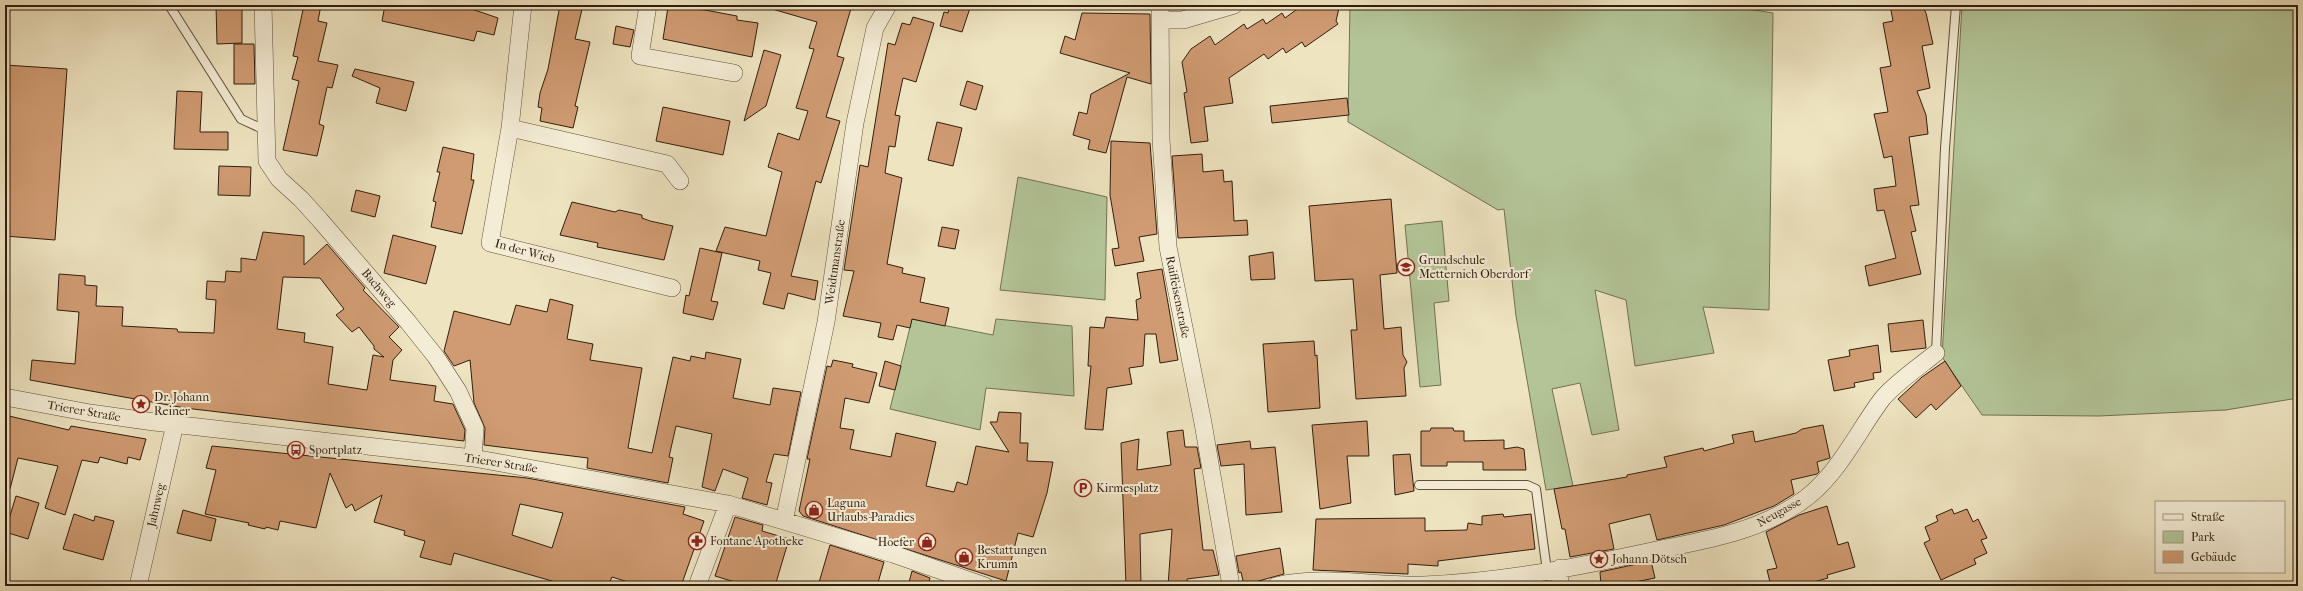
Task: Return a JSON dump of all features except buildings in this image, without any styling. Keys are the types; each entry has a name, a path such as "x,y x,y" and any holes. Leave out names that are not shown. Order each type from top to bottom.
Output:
{"street":[{"name":"Bachweg","path":"263,5 267,161 279,179 301,199 436,357 471,416 475,428 473,458"},
{"name":"In der Wieb","path":"523,5 510,128 490,243 672,288"},
{"path":"648,5 640,56 734,73"},
{"name":"Weidtmanstraße","path":"784,521 826,322 855,123 875,28 888,5"},
{"path":"1160,13 1183,20 1234,5"},
{"name":"Raiffeisenstraße","path":"1160,13 1161,139 1168,247 1203,423 1231,586"},
{"path":"510,128 667,164 680,181"},
{"name":"Neugasse","path":"1276,586 1288,583 1351,581 1423,585 1504,577 1553,570 1740,532 1797,504 1821,485 1884,397 1936,353"},
{"name":"Trierer Straße","path":"5,396 90,413 473,458 728,504 894,554 985,586"},
{"name":"Jahnweg","path":"138,586 174,424"},
{"path":"697,586 728,504"},
{"path":"1553,570 1560,586"}],"lane":[{"path":"169,5 241,119 266,131"},
{"path":"1936,353 1945,148 1956,5"},
{"path":"1418,485 1527,485 1536,489 1553,570"}],"green space":[{"path":"1350,5 1722,5 1773,13 1769,310 1703,307 1714,353 1635,366 1626,300 1595,290 1619,430 1592,435 1580,383 1552,389 1573,486 1546,490 1516,316 1504,209 1498,210 1348,122"},
{"path":"1962,5 2298,5 2298,398 2226,410 2099,416 1982,415 1942,357"},
{"path":"1018,177 1107,197 1105,300 1000,290"},
{"path":"1442,221 1449,301 1434,303 1441,385 1420,387 1405,225"},
{"path":"912,319 993,335 996,319 1072,326 1074,396 986,388 980,430 890,409"}],"place":[{"name":"Grundschule Metternich Oberdorf","path":"1406,267"},
{"name":"Dr. Johann Reiner","path":"141,404"},
{"name":"Sportplatz","path":"296,450"},
{"name":"Kirmesplatz","path":"1083,488"},
{"name":"Laguna Urlaubs-Paradies","path":"814,510"},
{"name":"Fontane Apotheke","path":"697,541"},
{"name":"Hoefer","path":"927,542"},
{"name":"Bestattungen Krumm","path":"964,557"},
{"name":"Johann Dötsch","path":"1599,559"}]}
